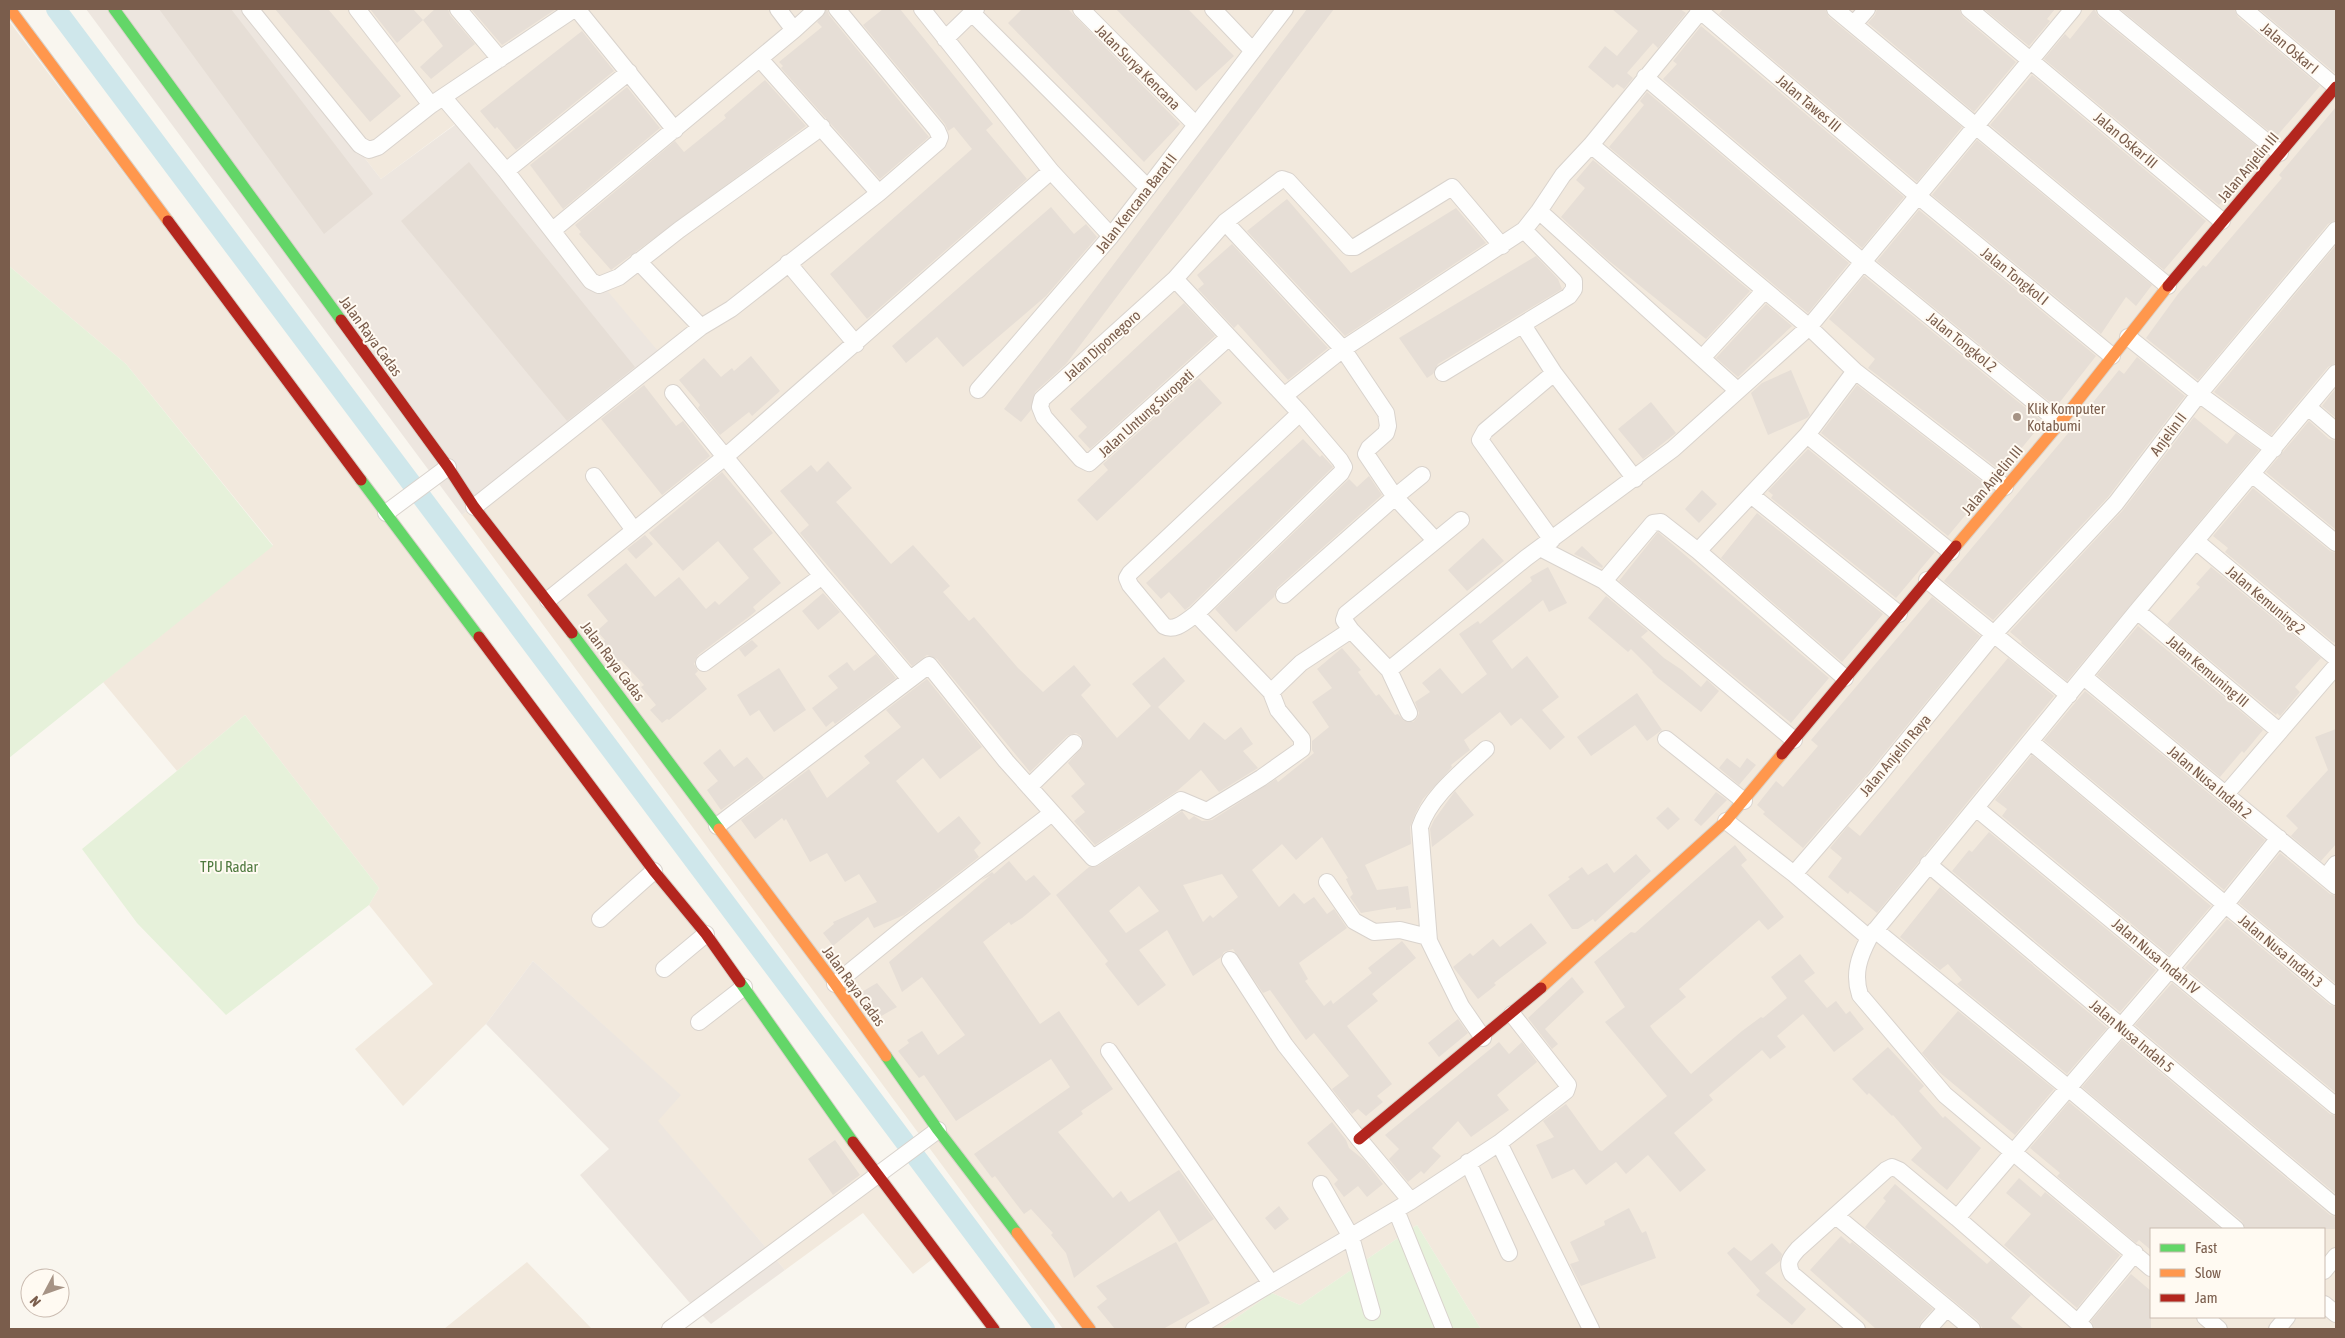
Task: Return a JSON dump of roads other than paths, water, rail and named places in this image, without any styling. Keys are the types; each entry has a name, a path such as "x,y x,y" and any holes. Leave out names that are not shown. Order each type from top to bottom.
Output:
{"street":[{"path":"10,9 389,512 654,871 706,934 878,1173 994,1329"},
{"name":"Jalan Raya Cadas","path":"114,9 442,472 474,508 548,600 835,984 935,1132 1090,1329"},
{"path":"250,9 360,145 369,150 378,147 438,102 575,9 630,72 675,130"},
{"path":"357,9 438,102 506,171 592,281 599,285 619,277 638,261 822,127"},
{"path":"458,9 500,60"},
{"path":"778,9 794,30"},
{"path":"553,230 760,59 817,9"},
{"path":"474,508 701,327 731,308 879,193 938,142 940,137 937,130 837,9"},
{"path":"922,9 1051,171 1111,236"},
{"name":"Jalan Surya Kencana","path":"1081,9 1196,125"},
{"path":"1213,9 1253,51"},
{"name":"Jalan Kencana Barat II","path":"978,390 1111,236 1285,9"},
{"path":"1836,9 1975,127 2168,286"},
{"path":"1854,24 1867,9"},
{"name":"Jalan Oskar III","path":"1968,9 2222,221"},
{"path":"1389,670 1546,544 1673,449 1809,327 2073,9"},
{"path":"2105,9 2280,153"},
{"name":"Jalan Oskar I","path":"2244,9 2336,87"},
{"path":"1284,396 1344,349 1524,230 1539,211 1562,175 1591,145 1700,10"},
{"name":"Jalan Tawes III","path":"1700,10 1918,196"},
{"path":"945,39 974,11 1148,188"},
{"path":"760,59 879,193"},
{"path":"506,171 630,72"},
{"name":"Jalan Tongkol 2","path":"1645,77 1863,262 2060,423"},
{"name":"Jalan Anjelin III","path":"1358,1139 1512,1014 1726,822 2060,423 2168,286 2336,87"},
{"path":"1591,145 1809,327 1855,371 2005,487"},
{"path":"548,600 725,457 1051,171"},
{"path":"1300,413 1130,572 1127,578 1130,585 1164,626 1170,629 1196,614 1342,473 1344,467 1300,413 1175,279 1225,222 1282,180 1288,182 1343,243 1349,247 1355,247 1452,187 1502,246"},
{"name":"Jalan Tongkol I","path":"1918,196 2112,356"},
{"path":"1539,211 1738,390"},
{"path":"1225,222 1344,349 1386,413 1388,426 1386,433 1369,448 1366,454 1395,497 1435,540"},
{"path":"1443,373 1569,296 1574,289 1574,281 1524,230"},
{"name":"Anjelin II","path":"1994,634 2116,503 2199,394 2336,230"},
{"path":"638,261 701,327"},
{"path":"788,263 856,344"},
{"name":"Jalan Diponegoro","path":"1044,417 1040,407 1042,399 1175,279"},
{"path":"1702,358 1765,290"},
{"path":"1523,325 1554,373 1635,479"},
{"path":"2128,337 2199,394 2274,449"},
{"name":"Jalan Untung Suropati","path":"1044,417 1081,459 1089,462 1228,338"},
{"path":"1698,551 1807,435 1855,371"},
{"path":"1554,373 1485,431 1480,440 1546,544 1604,581 1794,740"},
{"path":"2150,1267 1946,1095 1860,995 1856,981 1856,971 1872,934 1928,864 2336,373"},
{"path":"673,393 822,576 910,679"},
{"path":"2308,407 2336,431"},
{"path":"1807,435 1951,552"},
{"path":"389,512 442,472"},
{"path":"2252,474 2336,543"},
{"path":"1284,596 1422,475"},
{"path":"594,476 634,530"},
{"path":"1751,496 1899,614"},
{"path":"1409,713 1389,670 1344,620 1346,614 1461,520"},
{"path":"1604,581 1651,526 1658,522 1664,524 1845,678"},
{"name":"Jalan Kemuning 2","path":"2197,542 2336,658"},
{"path":"704,663 822,576"},
{"path":"1927,580 2070,695"},
{"name":"Jalan Kemuning III","path":"2137,611 2279,731"},
{"path":"717,826 929,665 1029,787 1093,858 1180,800 1207,811 1261,778 1302,749 1302,739 1278,710 1271,692 1196,614"},
{"path":"1271,692 1301,664 1351,630"},
{"name":"Jalan Anjelin Raya","path":"1794,874 1876,779 1994,634"},
{"path":"2226,794 2336,666"},
{"name":"Jalan Nusa Indah 2","path":"2084,677 2331,882"},
{"path":"1666,739 1744,801"},
{"name":"Jalan Nusa Indah 3","path":"2031,742 2336,997"},
{"path":"1029,787 1074,743"},
{"path":"1482,1038 1460,1006 1428,937 1420,827 1439,796 1486,749"},
{"name":"Jalan Nusa Indah IV","path":"1976,808 2336,1106"},
{"path":"835,984 1052,813"},
{"path":"1726,822 2068,1088 2235,1228"},
{"path":"1957,1218 2171,968 2279,838"},
{"name":"Jalan Nusa Indah 5","path":"1928,864 2336,1207"},
{"path":"2331,882 2336,864"},
{"path":"600,918 654,871"},
{"path":"1327,882 1354,921 1374,932 1400,930 1428,937"},
{"path":"664,969 706,934"},
{"path":"1230,960 1285,1045 1358,1139 1411,1201"},
{"path":"699,1022 744,988"},
{"path":"1194,1329 1270,1282 1411,1201 1499,1142 1566,1091 1568,1085 1512,1014"},
{"path":"1109,1052 1270,1282"},
{"path":"670,1329 935,1132"},
{"path":"1499,1142 1591,1329"},
{"path":"1468,1162 1509,1253"},
{"path":"1856,1329 1792,1274 1788,1266 1793,1254 1886,1170 1892,1168 1898,1170 1957,1218 2081,1327 2135,1253"},
{"path":"1322,1184 1351,1237 1372,1312"},
{"path":"1396,1210 1444,1329"},
{"path":"1836,1216 1972,1329"},
{"path":"2325,1270 2336,1256"},
{"path":"2325,1305 2336,1314"},
{"path":"1928,1329 1947,1308"},
{"path":"2207,1318 2219,1329"},
{"path":"2277,1329 2286,1318"}],"waterway":[{"path":"56,9 1045,1329"}],"place":[{"name":"Klik Komputer Kotabumi","path":"2017,417"}],"park label":[{"name":"TPU Radar","path":"229,866"}]}
